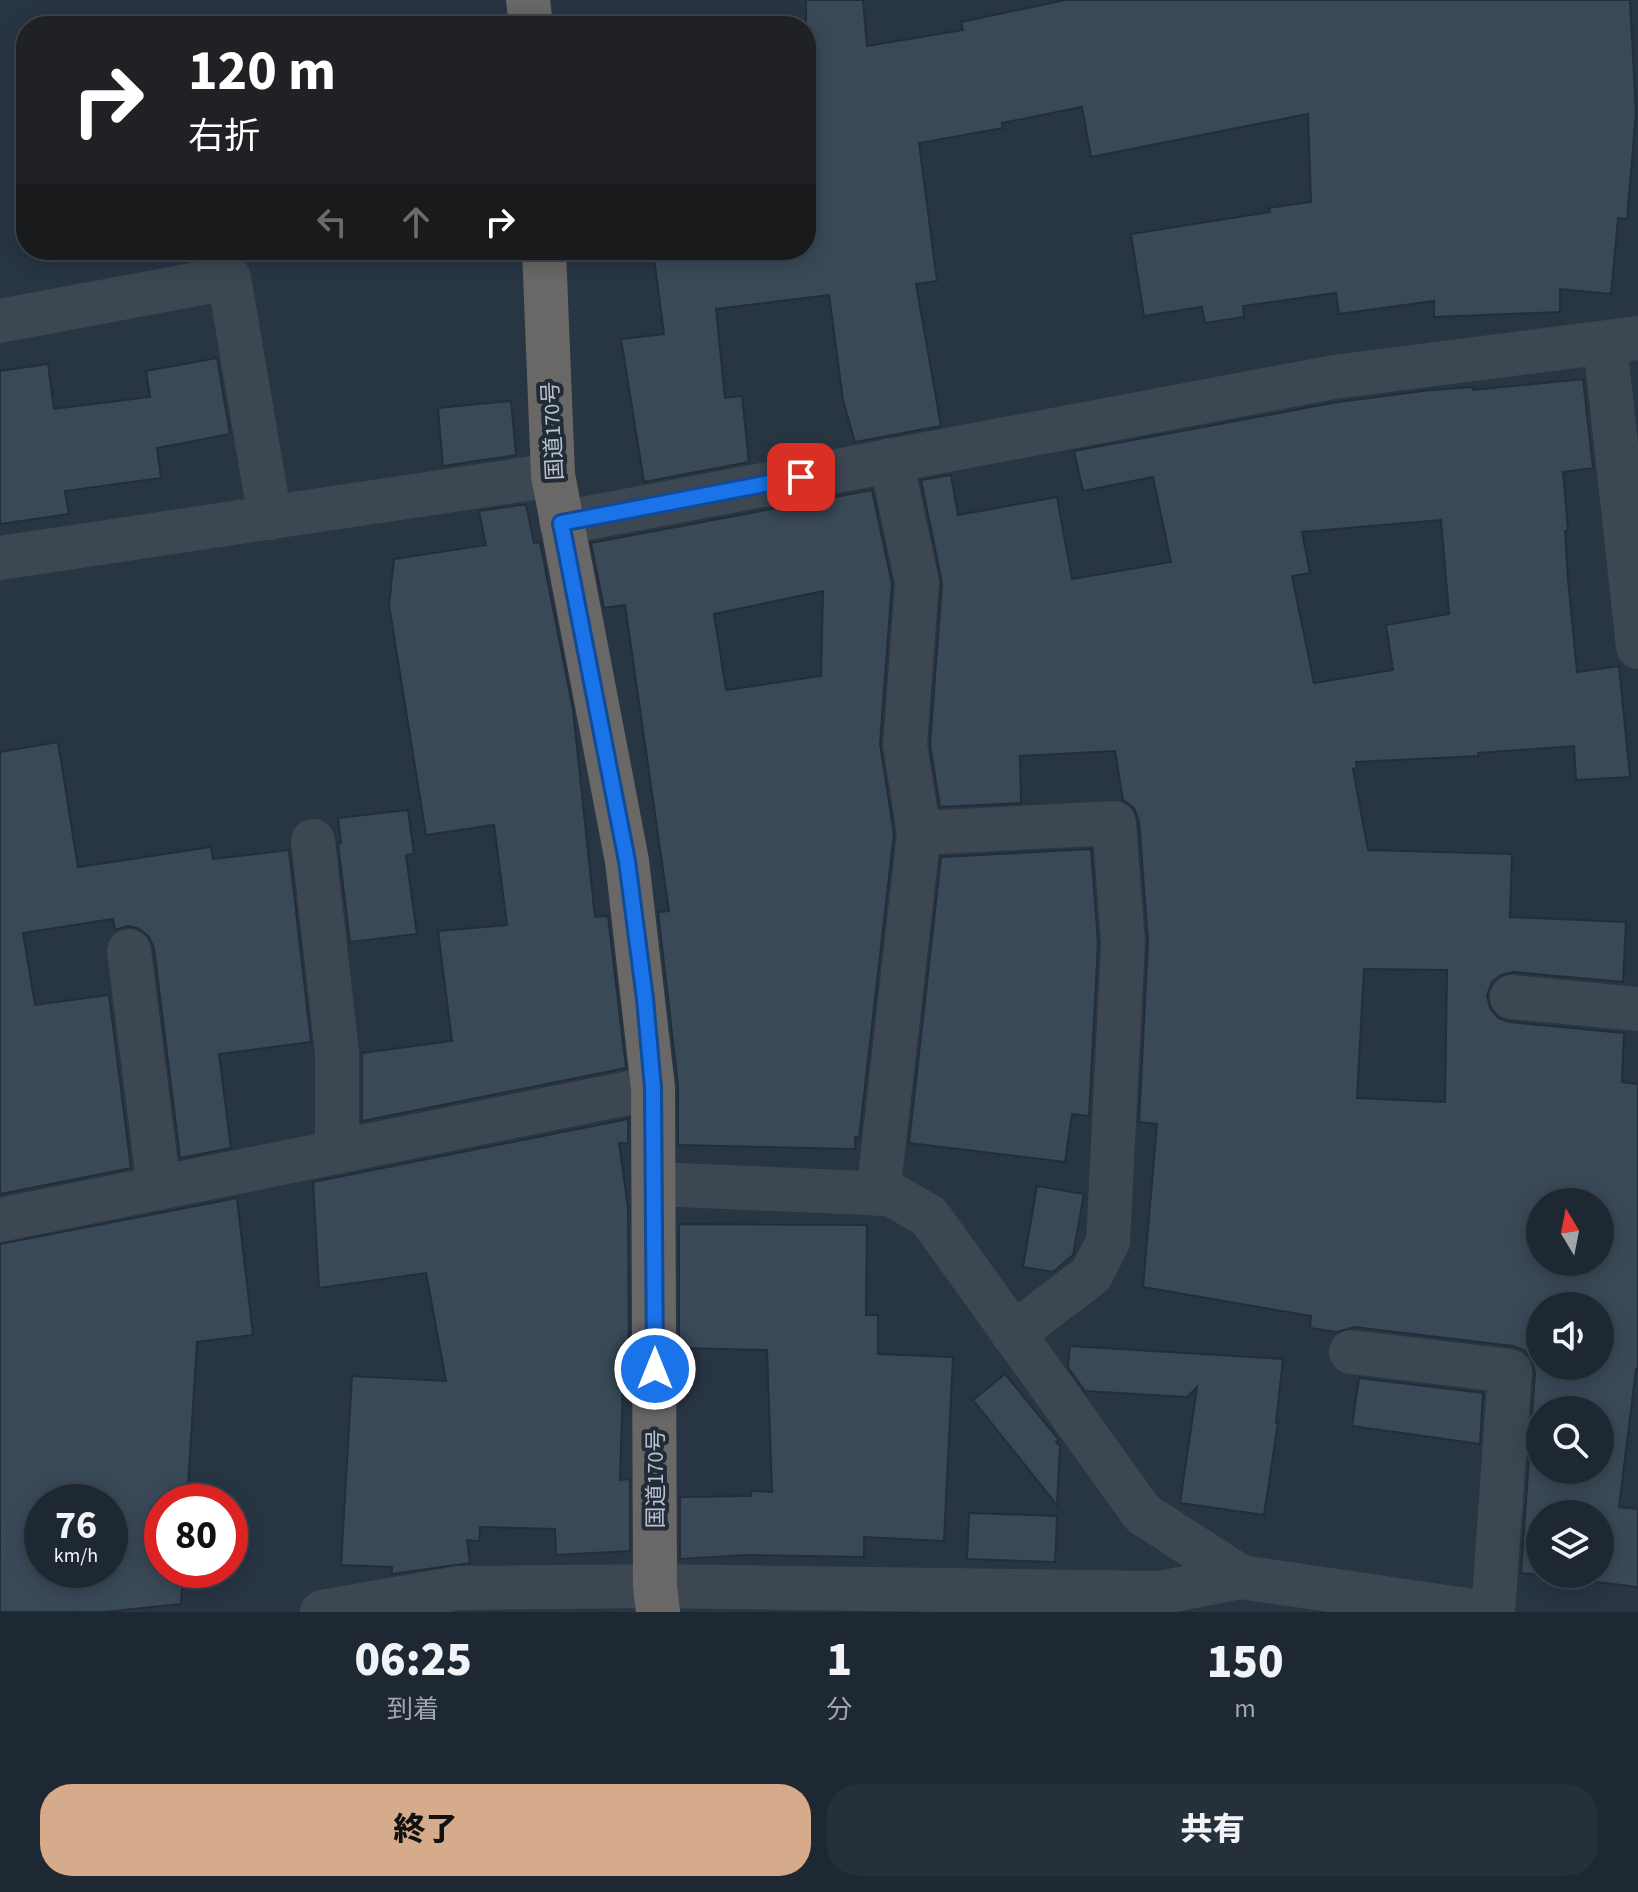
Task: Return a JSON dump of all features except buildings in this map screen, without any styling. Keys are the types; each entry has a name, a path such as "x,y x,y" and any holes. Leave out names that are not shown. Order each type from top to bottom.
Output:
{"highway":[{"name":"国道170号","path":"544,260 553,475 627,861 653,1088 657,1599"}],"street":[{"path":"0,321 229,278 270,518"},
{"path":"561,523 1334,377 1622,340 1638,647"},
{"path":"878,1194 919,833 905,745 917,582 891,460"},
{"path":"0,558 553,475"},
{"path":"919,833 1114,823 1123,943 1108,1242 1091,1275 1013,1334"},
{"path":"313,841 337,1052 337,1152"},
{"path":"129,951 159,1188"},
{"path":"1512,997 1638,1009"},
{"path":"0,1220 653,1088"},
{"path":"655,1184 890,1194 929,1216 1143,1514 1241,1577 1369,1604 1480,1612"},
{"path":"1351,1352 1510,1371 1493,1612"},
{"path":"322,1612 459,1588 657,1599 1159,1593 1241,1577"}],"route":[{"path":"655,1369 653,1088 645,999 627,861 561,523 801,477"}]}
